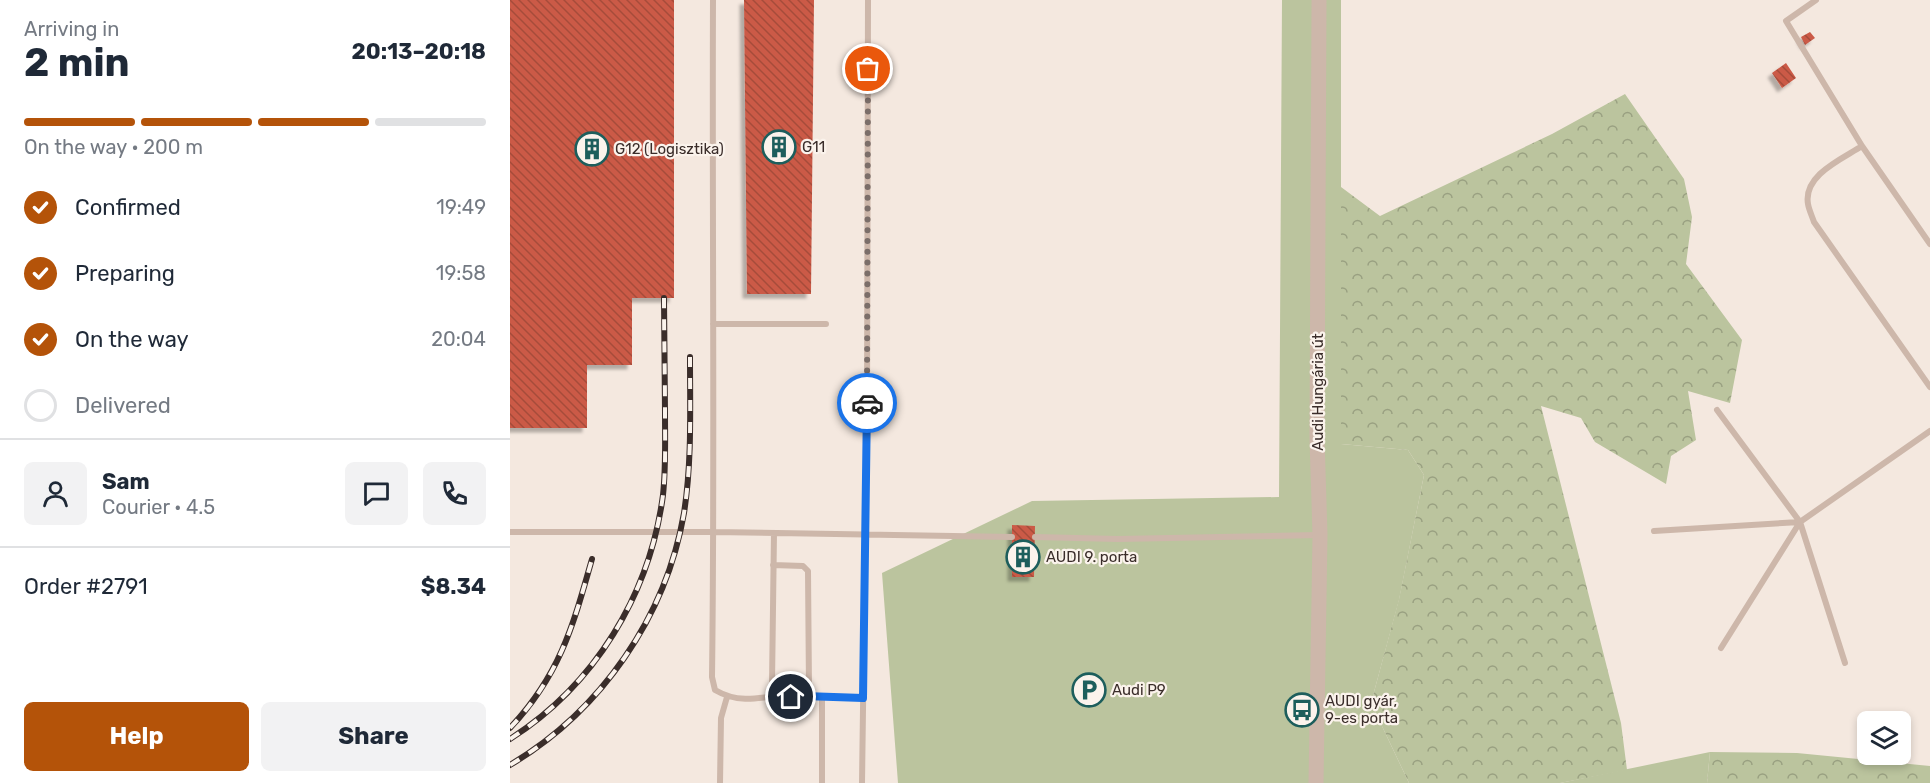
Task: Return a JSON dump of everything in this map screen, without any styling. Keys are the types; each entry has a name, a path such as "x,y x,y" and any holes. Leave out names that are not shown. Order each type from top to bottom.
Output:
{"street":[{"name":"Audi Hungária út","path":"1316,783 1320,535 1317,438 1319,0"}],"lane":[{"path":"713,0 712,677 715,690 727,697 748,700 781,695 863,698"},
{"path":"862,783 866,536 868,0"},
{"path":"1816,0 1786,21 1862,146 1930,244"},
{"path":"1862,146 1817,176 1809,188 1807,203 1814,222 1930,387"},
{"path":"712,324 826,324"},
{"path":"1718,410 1800,522 1845,663"},
{"path":"1721,648 1800,522 1930,431"},
{"path":"1654,531 1800,522"},
{"path":"510,532 714,532 1012,537"},
{"path":"774,533 772,683 774,690 781,695"},
{"path":"1035,537 1118,539 1320,535"},
{"path":"773,565 802,566 808,571 809,689 804,696"},
{"path":"822,696 822,783"},
{"path":"720,783 721,718 727,697"}],"green space":[{"path":"1282,0 1341,0 1341,444 1408,450 1424,475 1399,600 1371,703 1409,783 898,783 882,573 1032,501 1279,497"},
{"path":"1625,94 1684,179 1692,217 1686,264 1742,340 1730,403 1688,391 1696,440 1671,456 1666,484 1595,442 1581,418 1541,406 1621,723 1627,770 1560,783 1409,783 1371,703 1399,599 1424,475 1408,450 1341,444 1341,187 1380,216 1552,134"},
{"path":"1710,752 1707,783 1560,783"},
{"path":"1710,752 1797,753 1857,759 1857,765 1930,766 1930,783 1707,783"}],"building":[{"name":"G12 (Logisztika)","path":"510,0 674,0 674,298 632,298 632,365 587,365 587,428 510,428"},
{"name":"G11","path":"744,0 814,0 811,294 747,294"},
{"path":"1810,32 1815,38 1805,45 1801,37"},
{"path":"1786,63 1796,78 1782,88 1772,73"},
{"name":"AUDI 9. porta","path":"1012,525 1035,526 1034,577 1012,577"}],"railway":[{"path":"510,739 568,692 592,664 614,634 646,567 656,532 664,485 664,298"},
{"path":"510,765 543,743 600,689 624,658 645,624 662,589 675,551 687,494 690,357"},
{"path":"510,728 541,689 563,649 592,559"}],"way so far":[{"path":"867,403 868,69"}],"place":[{"name":"G11","path":"779,147"},
{"name":"G12 (Logisztika)","path":"592,149"},
{"name":"AUDI 9. porta","path":"1023,557"},
{"name":"Audi P9","path":"1089,690"},
{"name":"AUDI gyár, 9-es porta","path":"1302,710"}],"route":[{"path":"791,697 863,698 867,403"}]}
